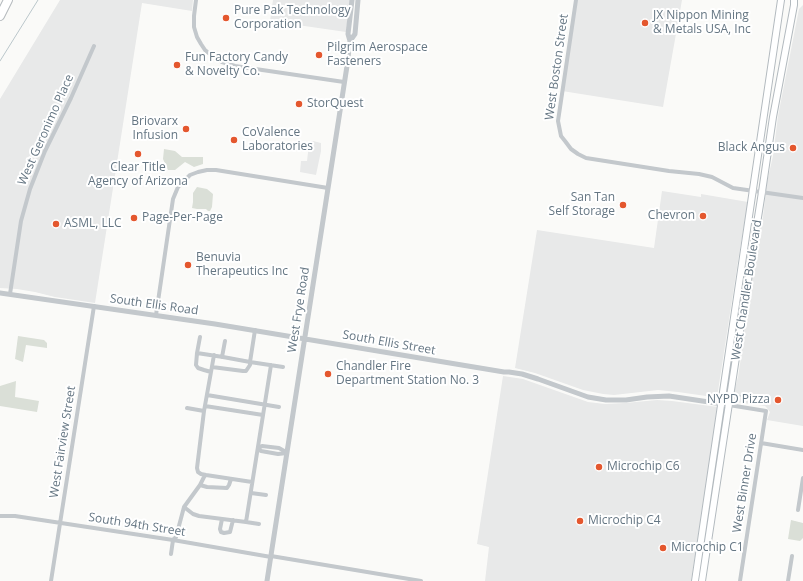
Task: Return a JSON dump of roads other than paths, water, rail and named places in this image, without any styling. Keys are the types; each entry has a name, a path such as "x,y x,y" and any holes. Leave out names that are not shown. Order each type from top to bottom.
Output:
{"highway":[{"path":"0,16 8,0"}],"main road":[{"name":"West Chandler Boulevard","path":"695,581 782,0"},
{"name":"West Chandler Boulevard","path":"702,581 762,192 772,117 793,12 794,0"},
{"path":"742,266 744,274 742,290 745,295"}],"street":[{"path":"196,0 194,27 201,44 211,55 222,62 235,66 344,82"},
{"name":"West Frye Road","path":"267,581 350,41 348,34 352,0"},
{"name":"West Frye Road","path":"350,41 355,34 358,0"},
{"name":"West Boston Street","path":"576,0 558,124 561,136 571,149 586,158 669,171 700,174 712,177 733,188 753,191"},
{"name":"West Geronimo Place","path":"10,294 21,221 30,189 45,151 94,46"},
{"path":"156,315 173,199 178,188 190,175 203,170 216,170 328,188"},
{"path":"753,191 803,198"},
{"name":"South Ellis Road","path":"0,293 156,315 304,339"},
{"name":"West Fairview Street","path":"51,581 94,306"},
{"path":"200,337 196,365 198,368 204,370 211,369 243,372 246,371 250,362 254,330"},
{"name":"South Ellis Street","path":"304,339 522,374 588,397 600,399 626,400 669,396 729,405"},
{"path":"222,357 225,341"},
{"path":"197,353 283,367"},
{"path":"214,356 204,411 197,468 198,472 205,475 252,482"},
{"path":"246,522 270,365"},
{"path":"207,395 280,407"},
{"name":"West Binner Drive","path":"729,405 766,411 740,581"},
{"path":"205,406 263,415"},
{"path":"187,408 204,411"},
{"path":"761,443 803,450"},
{"path":"258,448 262,446 279,448 287,453"},
{"path":"172,554 173,540 176,537 184,507 200,485 205,475"},
{"path":"798,510 803,478"},
{"path":"200,485 226,489 229,487 231,479"},
{"path":"251,493 266,495"},
{"path":"184,507 193,514 199,516 259,524"},
{"name":"South 94th Street","path":"0,516 15,516 173,540 420,581"},
{"path":"222,519 220,529 221,532 224,533 230,532 233,520"},
{"path":"788,581 792,556"}],"waterway":[{"path":"0,61 38,0"},
{"path":"734,395 741,396"}],"place":[{"name":"Pure Pak Technology Corporation","path":"226,18"},
{"name":"JX Nippon Mining & Metals USA, Inc","path":"645,23"},
{"name":"Pilgrim Aerospace Fasteners","path":"319,55"},
{"name":"Fun Factory Candy & Novelty Co.","path":"177,65"},
{"name":"StorQuest","path":"299,104"},
{"name":"Briovarx Infusion","path":"186,129"},
{"name":"CoValence Laboratories","path":"234,140"},
{"name":"Black Angus","path":"793,148"},
{"name":"Clear Title Agency of Arizona","path":"138,154"},
{"name":"San Tan Self Storage","path":"623,205"},
{"name":"Chevron","path":"703,216"},
{"name":"Page-Per-Page","path":"134,218"},
{"name":"ASML, LLC","path":"56,224"},
{"name":"Benuvia Therapeutics Inc","path":"188,265"},
{"name":"Chandler Fire Department Station No. 3","path":"328,374"},
{"name":"NYPD Pizza","path":"778,400"},
{"name":"Microchip C6","path":"599,467"},
{"name":"Microchip C4","path":"580,521"},
{"name":"Microchip C1","path":"663,548"}]}
